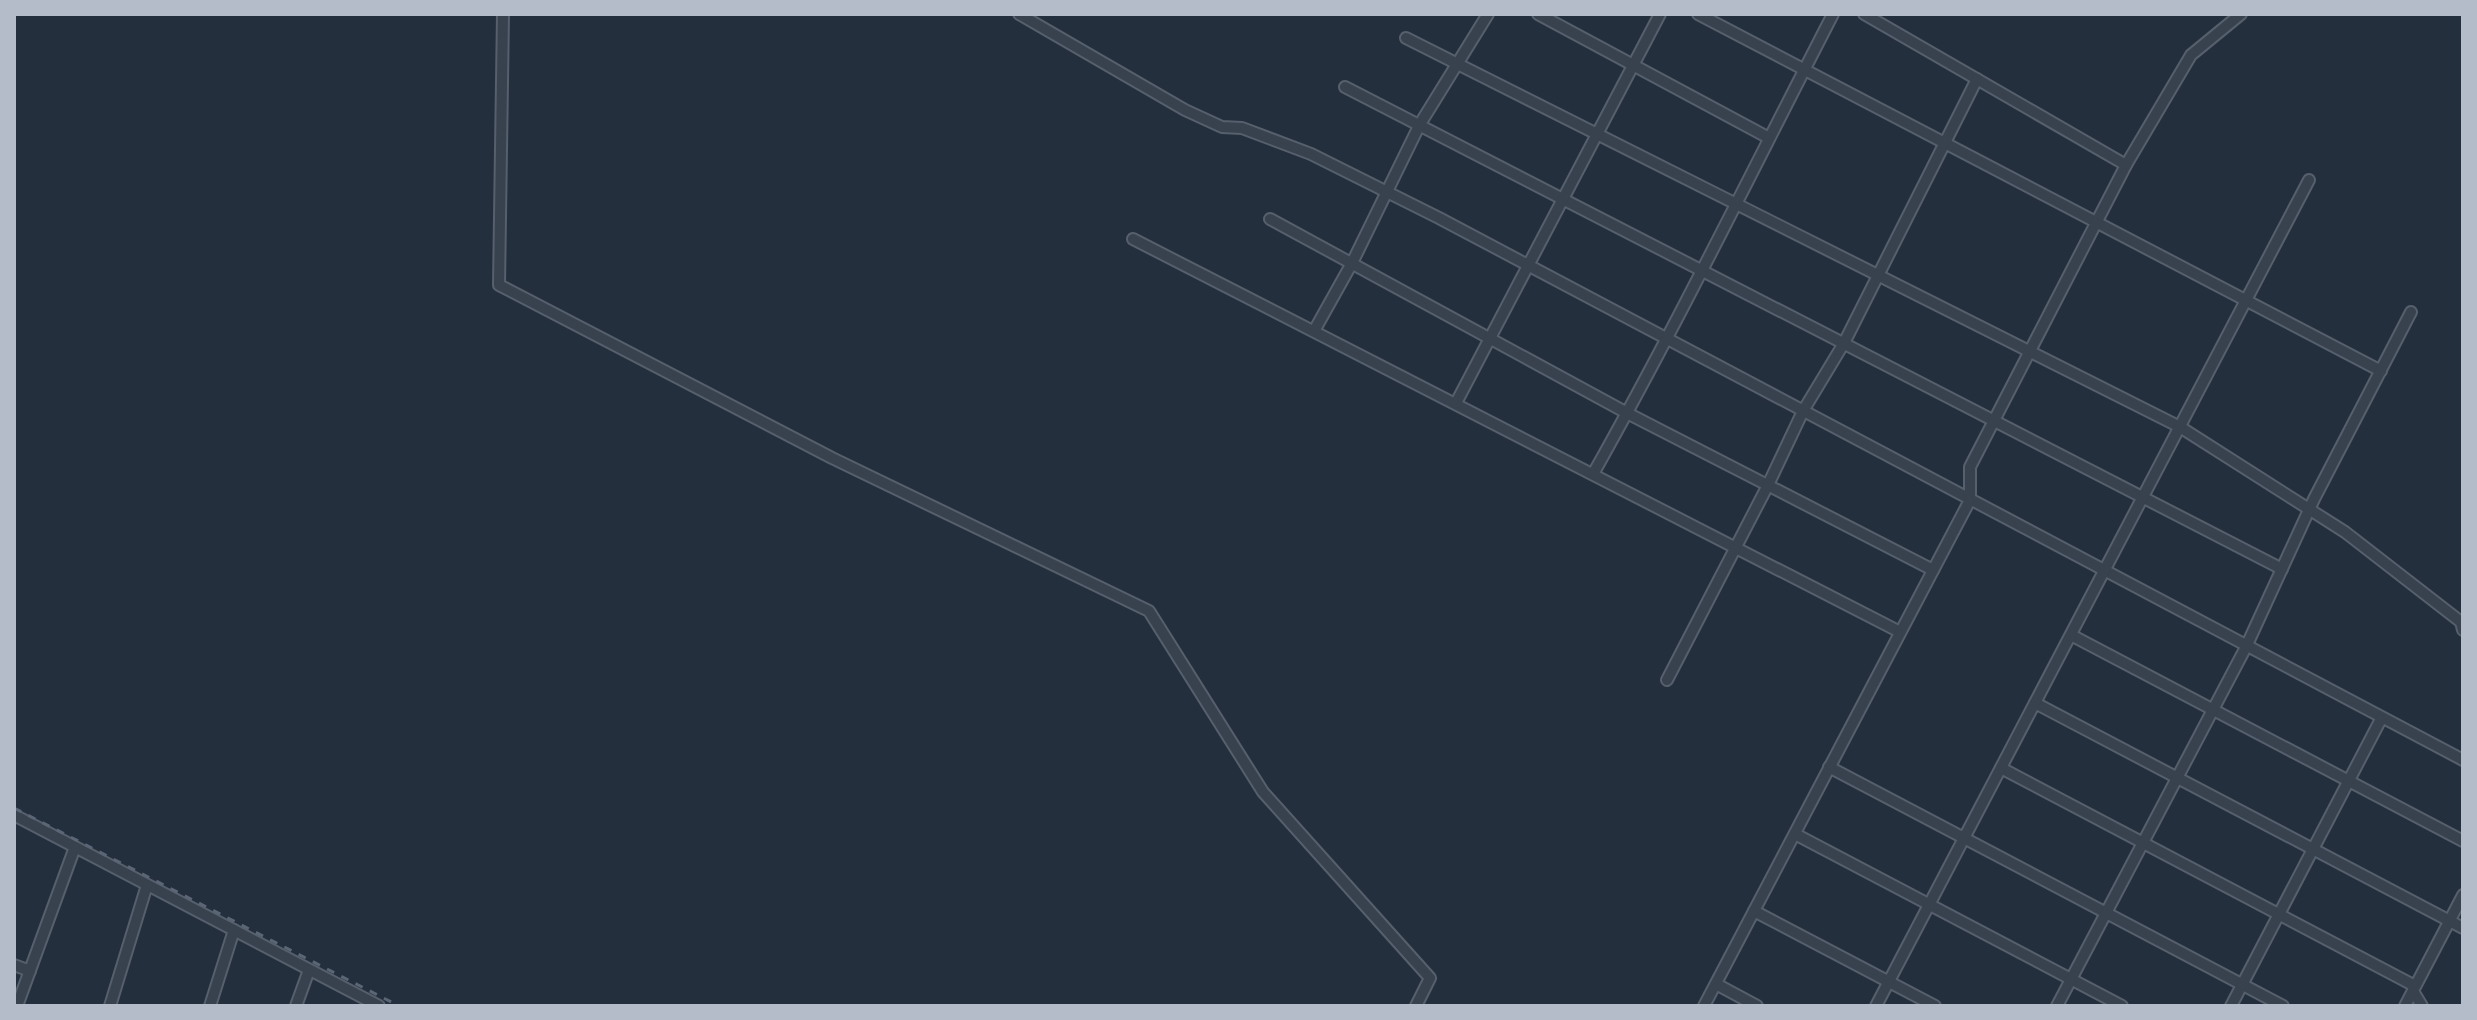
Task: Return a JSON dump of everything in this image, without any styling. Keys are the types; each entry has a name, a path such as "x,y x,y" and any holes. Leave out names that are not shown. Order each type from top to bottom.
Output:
{"street":[{"path":"503,14 499,285 832,458 1149,611 1263,792 1430,978 1416,1006"},
{"path":"1019,14 1185,110 1222,127 1242,128 1311,154 1388,192 2463,760"},
{"path":"1314,331 1352,263 1420,124 1488,14"},
{"path":"1538,14 1769,138"},
{"path":"1456,403 1660,14"},
{"path":"1698,14 2381,371"},
{"path":"1593,474 1703,271 1833,14"},
{"path":"1864,14 2126,165"},
{"path":"1704,1006 1970,500 1970,467 2126,165 2191,55 2241,14"},
{"path":"1406,38 1879,273 2029,353 2180,427 2345,532 2461,622 2463,630"},
{"path":"1667,680 1803,411 1844,343 1977,79"},
{"path":"1345,87 2282,569"},
{"path":"1876,1006 2309,180"},
{"path":"1270,219 1627,413 1933,570"},
{"path":"1133,239 1900,632"},
{"path":"2057,1006 2246,647 2309,509 2411,312"},
{"path":"2071,635 2463,841"},
{"path":"2035,703 2463,928"},
{"path":"2231,1006 2381,719"},
{"path":"1829,767 2283,1006"},
{"path":"2001,768 2414,988 2422,1006"},
{"path":"14,815 374,1005"},
{"path":"1795,834 2122,1006"},
{"path":"17,1006 75,847"},
{"path":"110,1006 147,885"},
{"path":"2405,1006 2463,895"},
{"path":"1754,911 1935,1006"},
{"path":"210,1006 234,930"},
{"path":"14,965 30,971"},
{"path":"296,1006 309,970"},
{"path":"1716,984 1757,1006"}],"railway":[{"path":"14,808 399,1006"}]}
